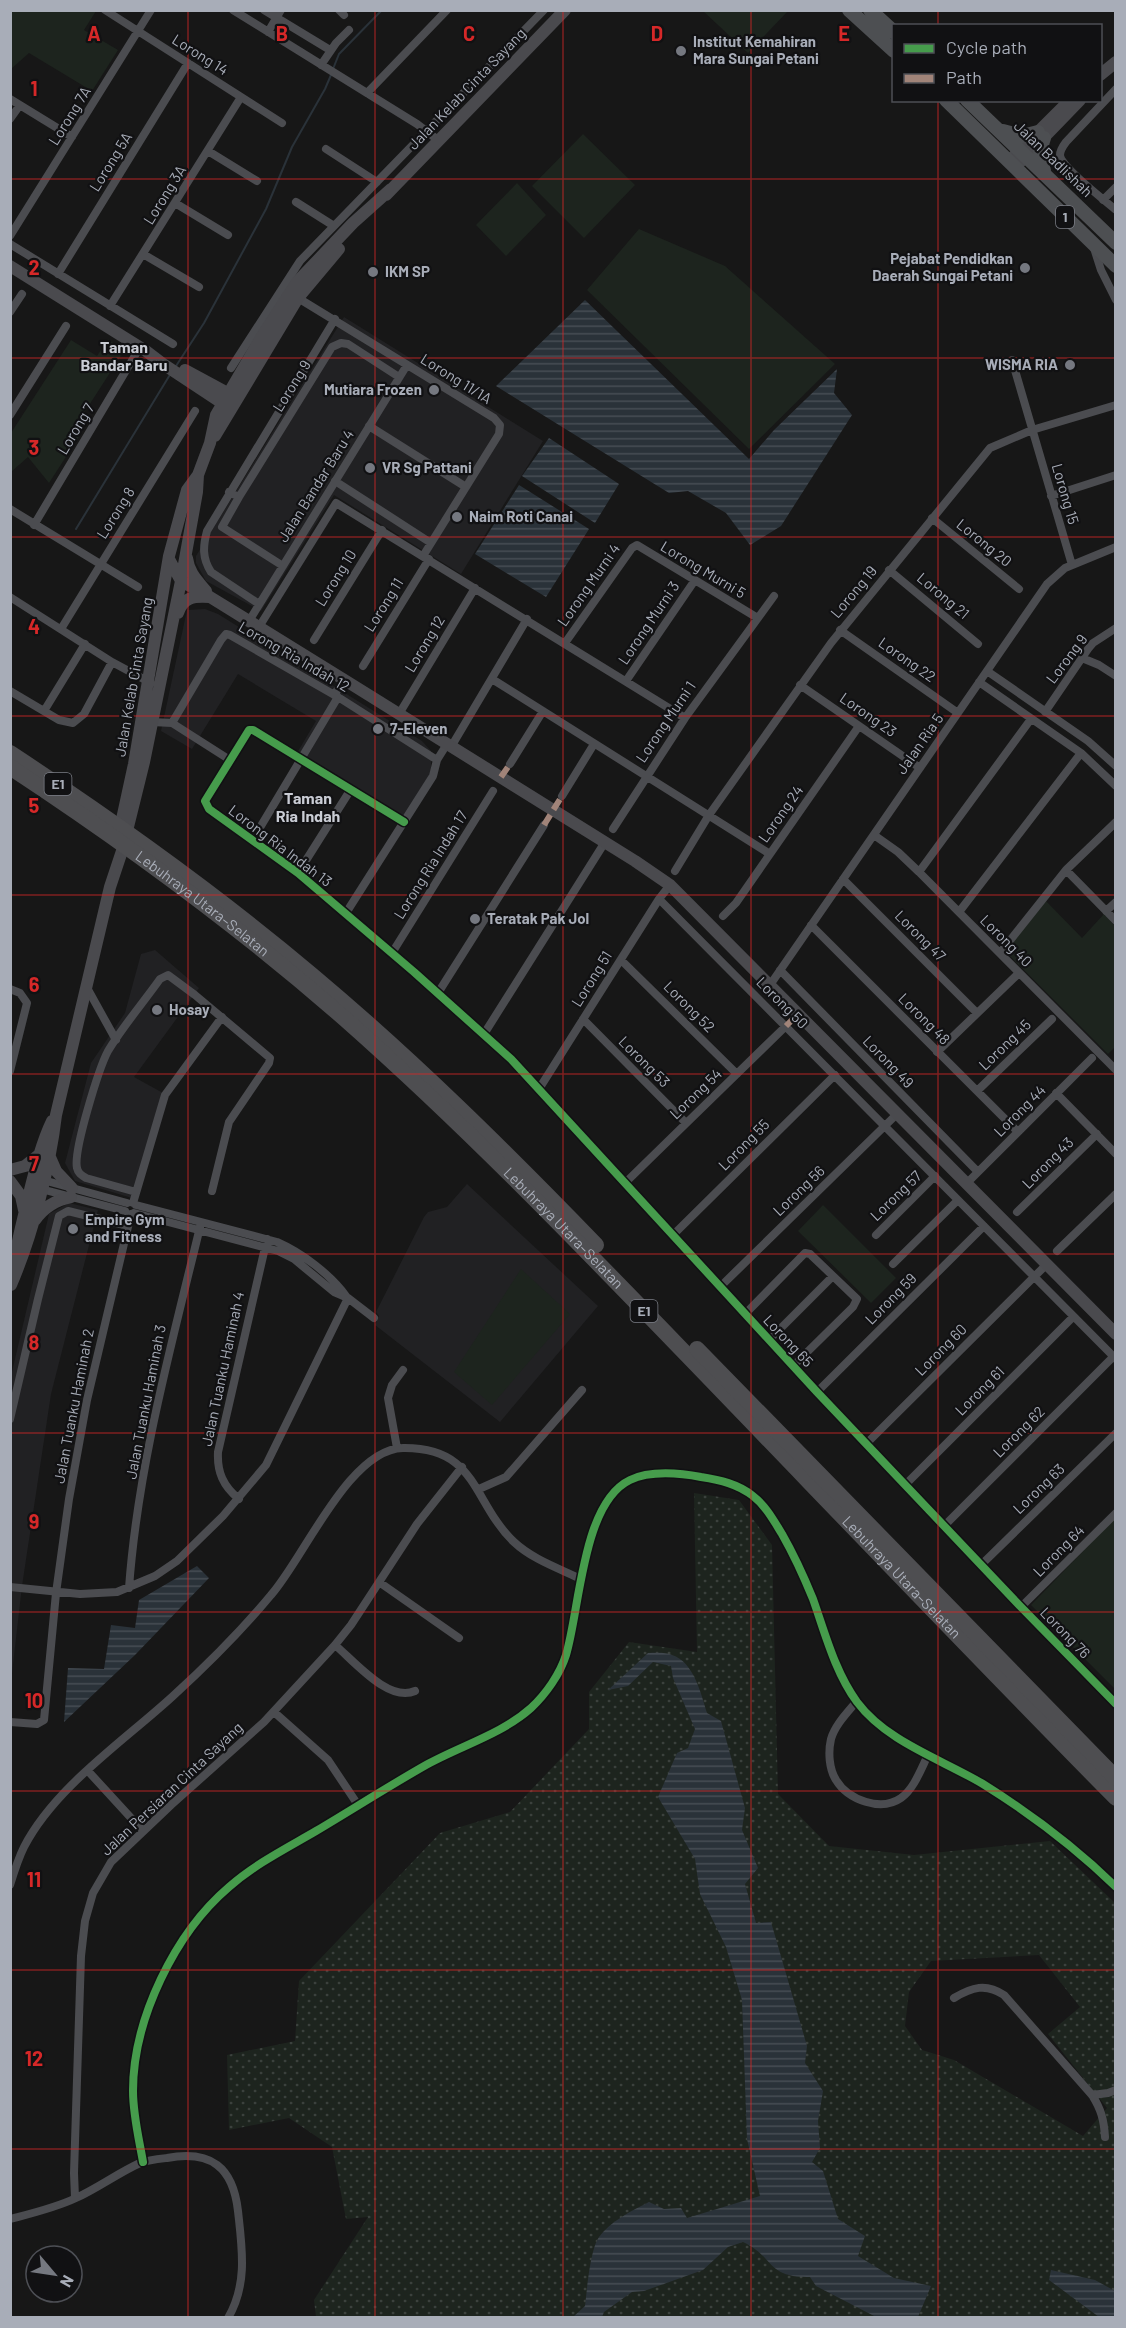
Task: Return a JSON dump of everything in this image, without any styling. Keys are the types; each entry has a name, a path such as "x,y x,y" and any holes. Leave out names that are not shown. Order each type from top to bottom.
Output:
{"highway":[{"name":"Lebuhraya Utara–Selatan","path":"10,753 144,852 248,922 396,1047 516,1163 1116,1778"},
{"name":"Lebuhraya Utara–Selatan","path":"10,767 102,822"},
{"name":"Lebuhraya Utara–Selatan","path":"144,852 311,991 444,1110 588,1253 1116,1798"}],"main road":[{"name":"Jalan Kelab Cinta Sayang","path":"230,401 312,278 438,140 565,10"},
{"path":"849,10 892,49"},
{"path":"870,10 892,30"},
{"path":"1102,74 1116,62"},
{"name":"Jalan Badlishah","path":"948,102 1116,266"},
{"name":"Jalan Badlishah","path":"969,102 1116,243"},
{"path":"1046,175 1040,159 1041,135 1068,102"},
{"path":"1013,164 1078,102"},
{"path":"998,129 1022,136 1041,135"},
{"name":"Jalan Kelab Cinta Sayang","path":"110,887 110,874 134,764 181,581 198,475 210,443 230,401 297,282 353,223 392,189"},
{"path":"10,266 230,401"},
{"name":"Jalan Kelab Cinta Sayang","path":"11,1287 14,1255 27,1224 56,1115 152,722 153,684 168,559 187,490 198,475"},
{"path":"186,550 189,569 210,597"},
{"path":"168,559 181,581 348,682 670,885 1116,1334"},
{"path":"165,586 181,581"},
{"path":"171,626 184,601 191,597 210,597"},
{"path":"10,1171 25,1166 45,1154 71,1192 48,1206 27,1224 18,1190 10,1181"},
{"path":"10,1171 37,1183"},
{"path":"10,1181 37,1183"}],"street":[{"name":"Lorong 14","path":"105,10 282,123"},
{"name":"Lorong 7A","path":"10,236 151,10"},
{"path":"233,10 426,130 438,140"},
{"path":"264,10 278,14 330,50"},
{"path":"367,93 447,10"},
{"path":"231,368 296,267 544,10"},
{"path":"268,32 278,14"},
{"path":"323,66 330,50 349,30"},
{"name":"Lorong 5A","path":"58,274 188,63"},
{"path":"1116,89 1060,151 1062,160 1116,210"},
{"name":"Lorong 3A","path":"110,306 241,97"},
{"path":"10,99 72,137"},
{"path":"10,119 20,105"},
{"path":"326,149 377,182"},
{"path":"208,151 257,182"},
{"path":"1103,200 1116,187"},
{"path":"296,202 334,226"},
{"path":"175,203 228,235"},
{"path":"1092,243 1101,270 1116,300"},
{"path":"10,244 173,344"},
{"path":"143,254 199,287"},
{"path":"10,312 22,294"},
{"name":"Lorong 11/1A","path":"298,298 494,418 500,425 499,434 431,543 426,557"},
{"path":"260,604 211,572 203,550 207,531 335,319"},
{"path":"10,415 66,326"},
{"name":"Lorong 9","path":"283,566 224,531 222,527 239,497 332,347 340,343 348,344 399,377"},
{"name":"Lorong 7","path":"34,525 143,349"},
{"name":"Lorong 15","path":"1011,360 1072,565"},
{"name":"Jalan Bandar Baru 4","path":"254,624 260,604 407,365"},
{"path":"302,372 312,379"},
{"name":"Lorong 19","path":"675,871 709,814 840,630 990,448 1032,430 1116,405"},
{"name":"Lorong 8","path":"61,629 195,411"},
{"path":"369,426 466,487"},
{"path":"1051,496 1116,475"},
{"path":"335,481 431,543"},
{"path":"229,492 239,497"},
{"name":"Jalan Bandar Baru 4","path":"254,624 333,505 340,504 382,530"},
{"path":"10,510 138,587"},
{"name":"Lorong 20","path":"932,519 1019,589"},
{"path":"191,525 207,531"},
{"path":"382,530 685,718"},
{"name":"Lorong 10","path":"314,640 382,530"},
{"name":"Lorong Murni 5","path":"637,545 756,617"},
{"name":"Lorong Murni 4","path":"565,643 632,548 637,545"},
{"name":"Jalan Ria 5","path":"770,985 1047,584 1058,573 1072,565 1116,547"},
{"name":"Lorong 11","path":"363,666 426,557"},
{"name":"Lorong 21","path":"889,570 978,644"},
{"name":"Lorong Murni 3","path":"626,681 695,580"},
{"name":"Lorong 12","path":"399,714 475,588"},
{"name":"Lorong Murni 1","path":"492,679 647,776 756,617 774,596"},
{"path":"10,597 112,662 153,684"},
{"path":"346,914 433,776 437,760 492,679 527,619"},
{"name":"Lorong 9","path":"1045,712 1093,643 1116,628"},
{"name":"Lorong 22","path":"840,630 958,713"},
{"name":"Lorong Ria Indah 12","path":"172,723 226,634 235,636 338,697 437,760"},
{"path":"44,711 85,644"},
{"path":"1082,658 1116,676"},
{"path":"10,691 67,723 79,720 96,695 112,662"},
{"path":"987,671 1089,741 1116,766"},
{"path":"252,841 348,682"},
{"path":"979,682 1081,753 1116,786"},
{"name":"Lorong 23","path":"800,685 920,768"},
{"path":"510,764 543,711"},
{"path":"919,872 1031,719"},
{"path":"152,722 172,723 230,760"},
{"name":"Lorong 24","path":"723,916 736,903 859,726"},
{"name":"Lorong Ria Indah 13","path":"404,822 253,730 249,730 206,798 205,804 298,873 392,953 484,1034 538,1089"},
{"path":"562,796 594,744"},
{"path":"958,912 1081,753"},
{"path":"613,829 647,776 770,854"},
{"path":"298,873 351,789"},
{"name":"Lorong Ria Indah 17","path":"392,953 493,791"},
{"path":"1000,953 1066,870 1116,822"},
{"path":"438,993 544,825"},
{"name":"Lorong 40","path":"873,835 898,852 919,872 1116,1071"},
{"path":"484,1034 604,842"},
{"path":"1066,870 1116,921"},
{"name":"Lorong 47","path":"843,879 977,1013"},
{"name":"Lorong 51","path":"538,1089 670,885"},
{"name":"Lorong 50","path":"659,899 1114,1358"},
{"path":"1106,911 1116,902"},
{"name":"Lorong 48","path":"811,925 1018,1132"},
{"name":"Lorong 52","path":"621,960 737,1074"},
{"name":"Lorong 49","path":"780,970 978,1172"},
{"path":"937,1052 1019,973"},
{"path":"136,1192 86,1178 79,1173 76,1165 99,1074 116,1040 164,975 172,977 270,1058 269,1063 229,1122 212,1191"},
{"path":"86,986 116,1040"},
{"path":"10,989 25,997 27,1009 10,1071"},
{"path":"131,1208 165,1095 222,1017"},
{"name":"Lorong 53","path":"583,1019 686,1123"},
{"name":"Lorong 45","path":"976,1091 1053,1019"},
{"name":"Lorong 54","path":"625,1183 786,1026"},
{"path":"1108,1063 1116,1056"},
{"name":"Lorong 44","path":"967,1184 1092,1058"},
{"name":"Lorong 55","path":"673,1235 835,1075"},
{"name":"Lorong 65","path":"538,1089 817,1392 1021,1607"},
{"path":"1056,1094 1116,1154"},
{"name":"Lorong 56","path":"720,1287 897,1114"},
{"name":"Lorong 43","path":"1017,1212 1096,1134"},
{"name":"Lorong 57","path":"876,1235 935,1176"},
{"path":"37,1183 294,1251 338,1285 348,1298 374,1318"},
{"path":"1057,1251 1116,1194"},
{"path":"893,1264 958,1200"},
{"name":"Jalan Tuanku Haminah 2","path":"10,1722 37,1724 44,1720 56,1593 69,1500 87,1400 131,1208"},
{"path":"10,1419 12,1400 59,1216 68,1210 128,1226"},
{"name":"Jalan Tuanku Haminah 3","path":"129,1588 135,1533 157,1401 200,1226"},
{"name":"Lorong 59","path":"817,1392 984,1226"},
{"name":"Jalan Tuanku Haminah 4","path":"239,1499 222,1479 218,1467 218,1452 266,1243"},
{"path":"745,1314 806,1253 810,1254 833,1276 857,1302 793,1366"},
{"name":"Lorong 60","path":"866,1444 1046,1265"},
{"path":"769,1340 833,1276"},
{"path":"10,1587 56,1593 110,1593 129,1588 155,1576 177,1561 239,1499 270,1459 348,1298"},
{"name":"Lorong 61","path":"905,1485 1073,1317"},
{"name":"Lorong 62","path":"944,1526 1114,1358"},
{"path":"397,1448 388,1398 392,1385 403,1370"},
{"path":"479,1489 506,1477 582,1390"},
{"name":"Lorong 63","path":"981,1565 1116,1433"},
{"path":"10,1885 21,1854 32,1834 58,1799 206,1665 253,1616 280,1586 342,1491 360,1468 372,1459 397,1448 436,1453 462,1467 479,1489 492,1516 515,1544 542,1561 581,1579"},
{"name":"Jalan Persiaran Cinta Sayang","path":"75,2198 78,2013 85,1921 93,1893 103,1874 143,1831 274,1712 335,1644 380,1582 417,1524 462,1467"},
{"path":"143,2162 134,2110 135,2069 147,2013 166,1969 198,1922 225,1890 250,1870 428,1764 507,1724 536,1703 558,1673 566,1657 581,1579 594,1529 603,1508 616,1491 627,1482 650,1476 674,1474 705,1477 738,1487 762,1504 785,1540 812,1596 829,1644 857,1701 888,1730 980,1783 1071,1845 1116,1887"},
{"name":"Lorong 64","path":"1021,1607 1116,1513"},
{"path":"380,1582 459,1638"},
{"name":"Lorong 76","path":"1021,1607 1116,1704"},
{"path":"335,1644 381,1684 400,1694 407,1695 416,1691"},
{"path":"857,1701 836,1727 830,1743 832,1770 836,1781 845,1789 870,1803 884,1805 892,1803 904,1796 928,1755"},
{"path":"274,1712 328,1760 358,1805"},
{"path":"88,1770 143,1831"},
{"path":"954,1998 976,1987 987,1987 1004,1995 1092,2095 1104,2119 1105,2137"},
{"path":"1092,2095 1116,2090"},
{"path":"10,2219 75,2198 143,2162 184,2155 200,2157 219,2166 229,2178 237,2204 243,2262 237,2300 228,2318"}],"shaded area":[{"path":"11,10 96,11 84,30 118,50 92,91 29,53 11,69"},
{"path":"703,11 788,11 748,53"},
{"path":"583,134 635,185 584,238 532,186"},
{"path":"517,183 546,215 506,256 476,225"},
{"path":"639,229 725,266 835,364 749,449 587,290"},
{"path":"585,300 749,459 774,430 837,369 834,393 852,415 781,526 750,545 726,513 688,491 669,493 496,386"},
{"path":"344,317 543,441 461,574 334,495 261,611 206,581 196,563 196,556"},
{"path":"108,339 124,351 75,427 82,432 49,483 28,457 11,472 11,433 71,340 97,356"},
{"path":"549,438 619,484 595,523 522,476"},
{"path":"519,485 589,529 546,597 475,554"},
{"name":"Taman Ria Indah","path":"205,609 218,614 422,741 431,751 431,776 401,824 294,758 316,721 238,674 192,749 161,731 187,610"},
{"path":"1046,901 1082,938 1104,914 1115,926 1115,1047 1108,1054 1005,951"},
{"path":"155,950 199,988 134,1077 163,1093 132,1198 75,1181 65,1163 91,1063 125,1013 141,954"},
{"path":"467,1184 598,1306 500,1422 375,1325 379,1316 376,1312 424,1217 428,1212 447,1207"},
{"path":"69,1203 98,1210 51,1394 22,1586 11,1682 11,1376 49,1214"},
{"path":"823,1205 896,1278 871,1303 798,1231"},
{"path":"521,1269 570,1314 492,1405 454,1372"},
{"path":"694,1493 739,1500 772,1545 778,1794 829,1846 914,1855 1050,1841 1115,1903 1115,2317 316,2317 314,2300 368,2217 346,2219 332,2147 289,2118 229,2130 227,2055 295,2041 299,1981 440,1833 510,1812 589,1729 589,1692 629,1642 697,1652","holes":["1039,1955 1080,2007 1048,2034 1107,2108 1083,2136 954,2060 922,2050 905,2026 909,1992 931,1961"]},
{"path":"1115,1518 1115,1689 1031,1605"},
{"path":"197,1566 209,1578 135,1655 64,1722 68,1668 104,1669 111,1625 135,1628 139,1600"},
{"path":"648,1653 669,1654 686,1664 696,1679 707,1713 721,1721 745,1808 742,1830 758,1868 745,1884 756,1923 771,1922 807,2046 805,2063 823,2091 818,2121 820,2148 812,2162 823,2171 838,2219 865,2236 858,2256 894,2278 931,2286 918,2317 876,2317 816,2286 810,2277 785,2274 743,2242 728,2247 703,2270 644,2291 632,2292 604,2312 602,2317 573,2317 585,2306 589,2270 596,2243 609,2226 622,2217 649,2202 664,2209 681,2208 687,2218 760,2196 747,2139 742,2000 726,1947 700,1894 695,1859 658,1797 677,1753 688,1748 695,1729 673,1678 671,1666 653,1662 628,1686 608,1690"},
{"path":"1051,2270 1095,2280 1115,2291 1115,2317 1099,2317 1049,2280"}],"waterway":[{"path":"333,69 339,54 382,10"},
{"path":"176,366 204,323 266,209 292,147 331,75"},
{"path":"76,529 171,373"}],"marked path":[{"path":"501,777 510,764"},
{"path":"544,825 562,796"},
{"path":"786,1026 798,1014"}],"cycle path":[{"path":"404,822 253,730 249,730 205,801 209,809 298,873 511,1059 817,1392 1116,1704"},
{"path":"143,2162 133,2091 140,2035 161,1979 191,1928 229,1887 260,1864 426,1765 507,1725 537,1702 556,1676 566,1655 592,1533 614,1492 638,1477 666,1473 708,1478 735,1486 758,1500 773,1519 791,1550 813,1599 831,1652 843,1678 857,1702 869,1716 899,1739 983,1784 1018,1807 1069,1845 1116,1887"}],"place":[{"name":"Institut Kemahiran Mara Sungai Petani","path":"681,51"},
{"name":"Pejabat Pendidkan Daerah Sungai Petani","path":"1025,268"},
{"name":"IKM SP","path":"373,272"},
{"name":"WISMA RIA","path":"1070,365"},
{"name":"Mutiara Frozen","path":"434,390"},
{"name":"VR Sg Pattani","path":"370,468"},
{"name":"Naim Roti Canai","path":"457,517"},
{"name":"7-Eleven","path":"378,729"},
{"name":"Teratak Pak Jol","path":"475,919"},
{"name":"Hosay","path":"157,1010"},
{"name":"Empire Gym and Fitness","path":"73,1229"}],"district":[{"name":"Taman Bandar Baru","path":"124,356"},
{"name":"Taman Ria Indah","path":"308,807"}]}
